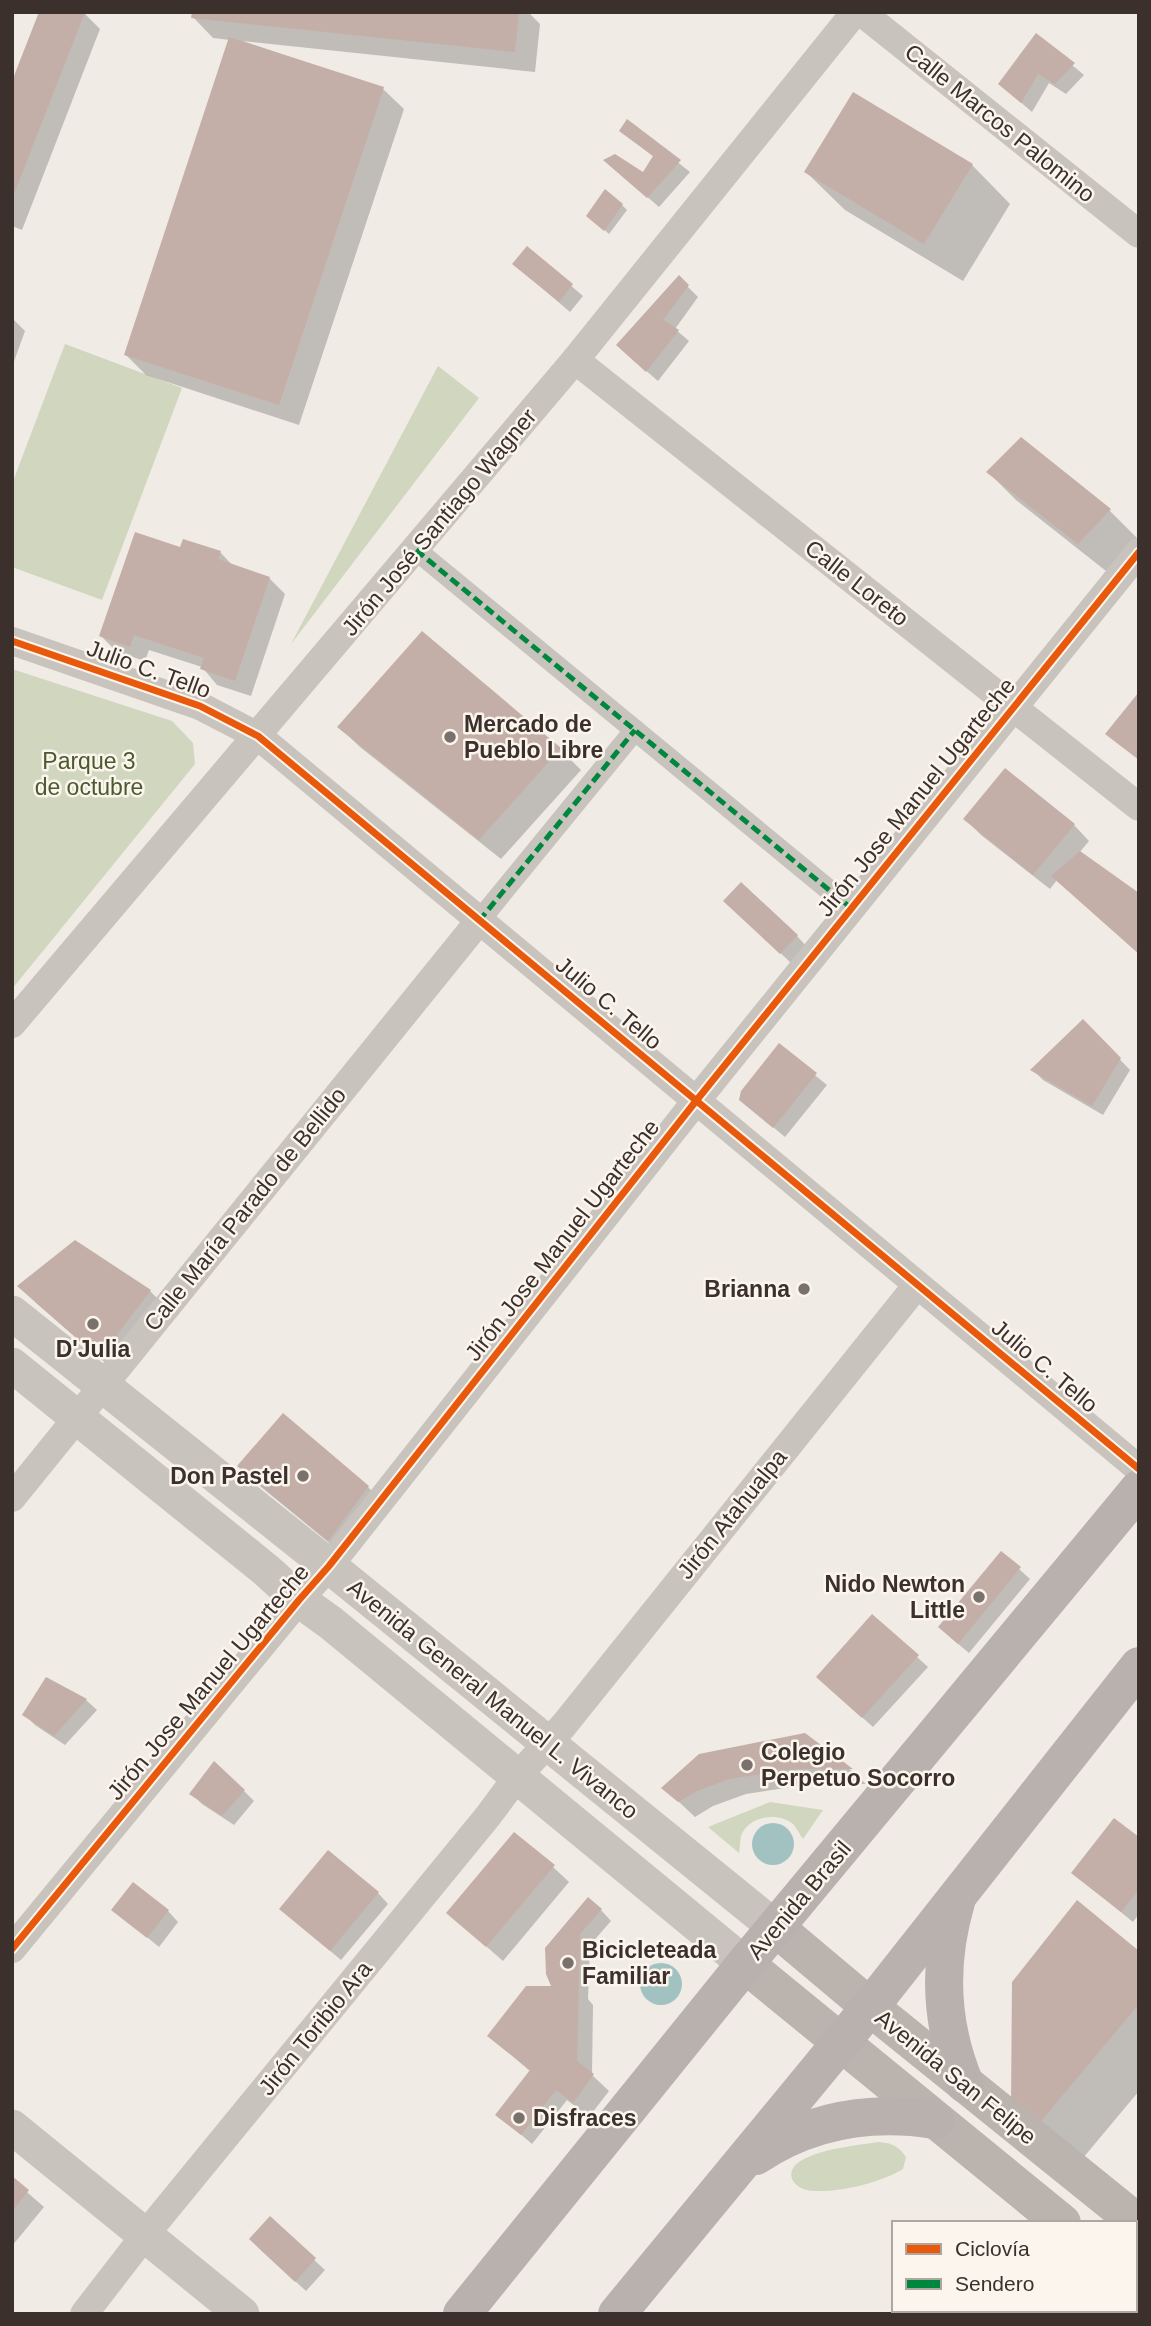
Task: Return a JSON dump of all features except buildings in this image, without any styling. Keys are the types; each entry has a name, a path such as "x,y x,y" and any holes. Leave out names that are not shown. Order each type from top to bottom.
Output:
{"main road":[{"name":"Avenida Brasil","path":"463,2314 745,1964 1139,1489"},
{"path":"617,2314 870,2007 1139,1666"},
{"path":"962,1887 948,1934 943,1984 950,2043 965,2084"},
{"name":"Avenida San Felipe","path":"776,1928 1135,2221"},
{"name":"Avenida San Felipe","path":"745,1964 1060,2221"},
{"path":"732,2175 772,2146 827,2123 879,2115 934,2120"}],"street":[{"name":"Jirón José Santiago Wagner","path":"12,1024 575,360 855,12"},
{"name":"Calle Marcos Palomino","path":"861,12 1139,234"},
{"name":"Calle Loreto","path":"575,360 1139,807"},
{"path":"416,550 851,908"},
{"name":"Jirón Jose Manuel Ugarteche","path":"12,1949 329,1566 696,1101 1139,552"},
{"name":"Julio C. Tello","path":"12,641 200,706 258,736 1139,1469"},
{"path":"479,921 635,730"},
{"name":"Calle María Parado de Bellido","path":"12,1499 479,921"},
{"name":"Jirón Atahualpa","path":"547,1744 917,1285"},
{"name":"Avenida General Manuel L. Vivanco","path":"12,1313 776,1928"},
{"name":"Avenida General Manuel L. Vivanco","path":"12,1365 745,1964"},
{"name":"Jirón Toribio Ara","path":"85,2314 145,2235 517,1777 547,1744"},
{"path":"12,2127 242,2314"}],"green space":[{"path":"65,344 182,388 102,600 12,567 12,484"},
{"path":"438,366 479,398 291,644"},
{"name":"Parque 3 de octubre","path":"12,669 172,721 193,743 195,764 12,989"},
{"path":"770,1802 823,1810 803,1839 788,1821 772,1817 757,1820 745,1829 741,1836 739,1853 708,1827"},
{"path":"878,2142 890,2144 900,2150 906,2157 903,2169 860,2186 836,2190 807,2190 800,2188 792,2179 791,2174 797,2164 812,2155"}],"water":[{"path":"773,1823 788,1829 794,1844 788,1859 773,1865 758,1859 752,1844 758,1829"},
{"path":"661,1963 676,1969 682,1984 676,1999 661,2005 646,1999 640,1984 646,1969"}],"marked path":[{"path":"416,550 851,908"},
{"path":"479,921 635,730"}],"cycle path":[{"path":"12,1949 329,1566 696,1101 1139,552"},
{"path":"12,641 200,706 258,736 1139,1469"}],"place":[{"name":"Mercado de Pueblo Libre","path":"450,737"},
{"name":"Brianna","path":"804,1289"},
{"name":"D'Julia","path":"93,1324"},
{"name":"Don Pastel","path":"303,1476"},
{"name":"Nido Newton Little","path":"979,1597"},
{"name":"Colegio Perpetuo Socorro","path":"747,1765"},
{"name":"Bicicleteada Familiar","path":"568,1963"},
{"name":"Disfraces","path":"519,2118"}]}
